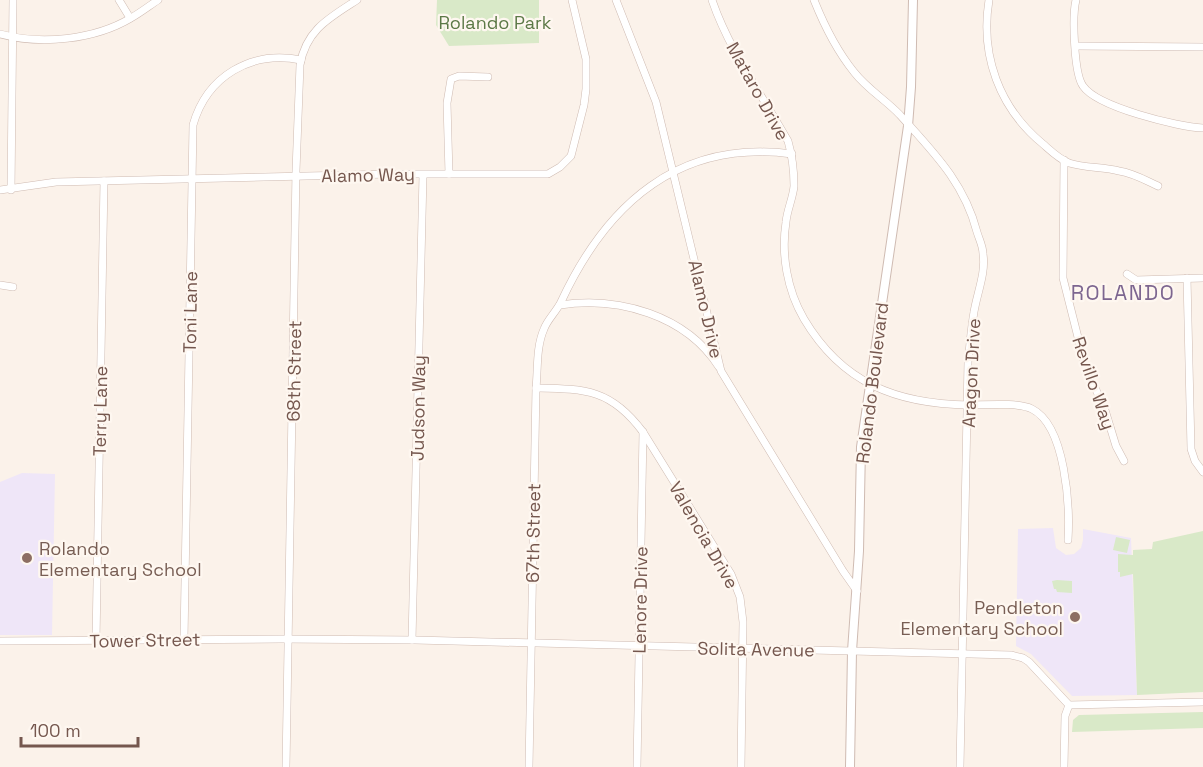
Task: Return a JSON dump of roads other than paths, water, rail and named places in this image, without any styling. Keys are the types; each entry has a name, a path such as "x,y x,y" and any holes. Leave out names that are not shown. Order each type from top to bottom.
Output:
{"street":[{"path":"11,190 13,0"},
{"path":"119,0 130,18"},
{"path":"0,34 14,38 68,38 101,30 130,18 158,0"},
{"name":"68th Street","path":"286,767 290,639 296,177 301,60 314,31 326,19 357,0"},
{"name":"Alamo Way","path":"0,190 56,182 548,174 561,167 570,156 584,105 586,59 572,0"},
{"name":"Alamo Drive","path":"616,0 656,102 721,371 857,591"},
{"name":"Mataro Drive","path":"712,0 736,53 788,141 792,154 794,187 786,219 784,245 793,295 804,320 823,346 840,363 870,385 892,395 919,401 1025,406 1037,412 1052,431 1061,459 1067,489 1068,540"},
{"name":"Aragon Drive","path":"814,0 822,19 854,72 876,96 900,114 908,126 933,150 955,179 974,219 983,253 983,269 974,310 968,362 960,767"},
{"name":"Rolando Boulevard","path":"850,767 852,651 857,591 861,447 908,126 914,0"},
{"path":"988,0 986,23 988,49 994,74 1001,92 1026,129 1064,160 1079,165 1120,171 1158,186"},
{"path":"1076,0 1075,64 1078,78 1084,88 1101,100 1164,123 1188,128 1203,128"},
{"path":"1076,46 1203,47"},
{"name":"Toni Lane","path":"184,639 193,124 200,105 211,88 226,75 252,61 271,57 301,60"},
{"path":"449,174 447,103 451,79 459,76 488,77"},
{"name":"67th Street","path":"529,767 536,388 544,328 560,305 574,274 603,232 637,197 674,172 694,162 728,153 751,151 792,154"},
{"name":"Revillo Way","path":"1064,160 1063,278 1085,365 1124,461"},
{"name":"Judson Way","path":"412,640 423,175"},
{"name":"Terry Lane","path":"96,641 104,181"},
{"path":"1127,274 1136,280 1203,278"},
{"path":"1187,278 1191,449 1202,471"},
{"path":"0,285 13,287"},
{"path":"560,305 584,302 611,303 650,314 686,334 707,353 721,371"},
{"name":"Valencia Drive","path":"536,388 580,389 612,400 629,414 643,432 731,574 740,597 743,648 741,767"},
{"name":"Lenore Drive","path":"637,767 643,432"},
{"name":"Solita Avenue","path":"290,639 1011,655 1023,658 1070,705"},
{"name":"Tower Street","path":"0,641 290,639"},
{"path":"1064,767 1065,716 1070,705 1203,702"}],"place":[{"name":"Rolando Elementary School","path":"27,558"},
{"name":"Pendleton Elementary School","path":"1075,617"}],"district":[{"name":"ROLANDO","path":"1123,292"}],"park label":[{"name":"Rolando Park","path":"495,22"}]}
